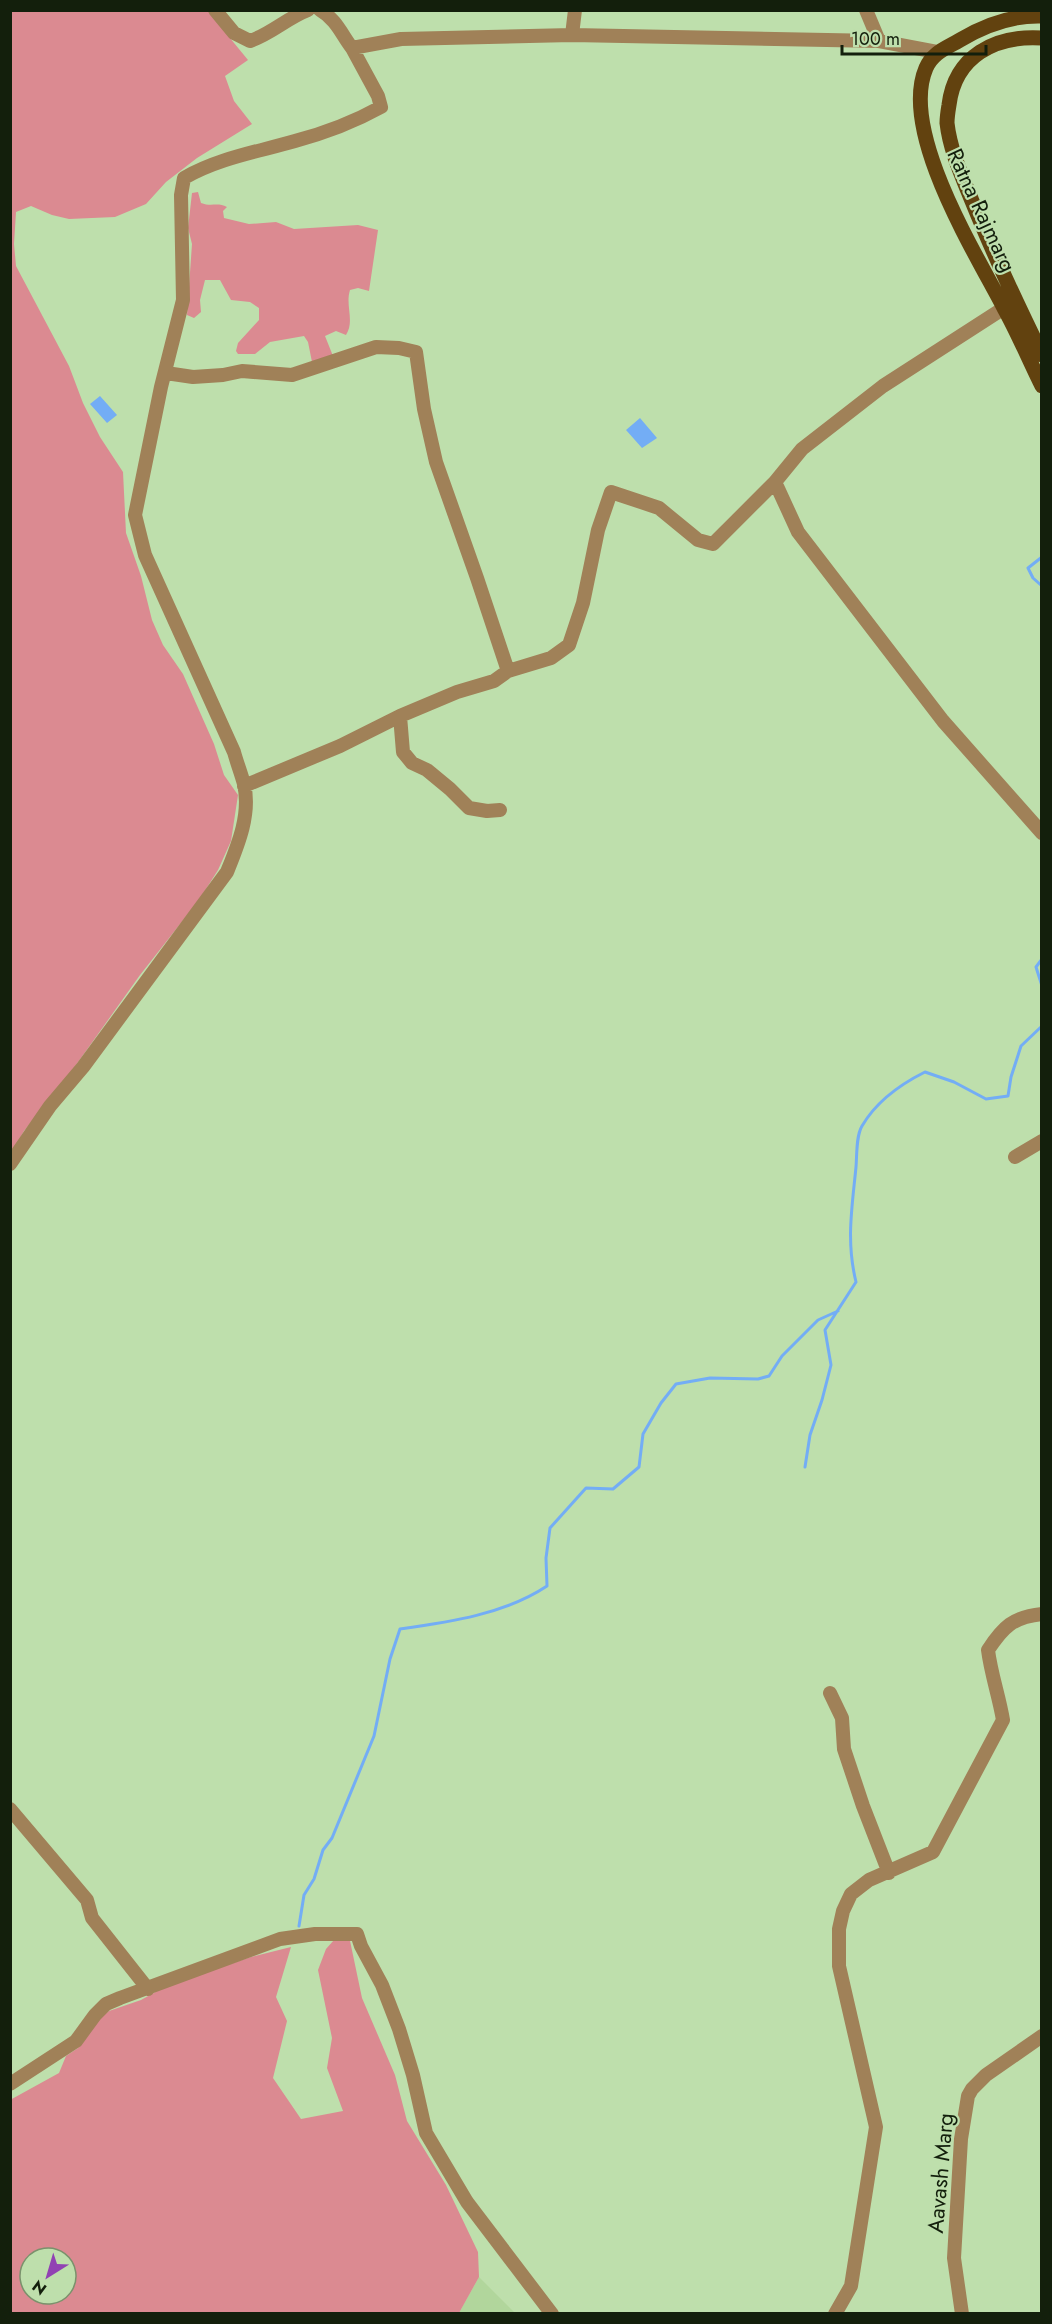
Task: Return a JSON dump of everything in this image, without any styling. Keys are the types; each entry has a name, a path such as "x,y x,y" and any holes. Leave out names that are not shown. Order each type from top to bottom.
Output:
{"main road":[{"path":"937,52 983,26 1031,14"},
{"name":"Ratna Rajmarg","path":"1041,38 1001,42 976,55 961,68 951,91 947,121 955,158 996,262 1041,355"},
{"name":"Ratna Rajmarg","path":"937,52 926,69 922,85 925,134 937,176 1041,386"},
{"path":"982,269 996,262"}],"street":[{"path":"215,10 234,33 250,41 308,10"},
{"path":"10,1164 50,1106 83,1067 146,978 227,872 240,840 245,815 244,786 234,752 145,555 135,515 183,300 181,195 184,178 213,163 347,124 381,106 352,48 335,23 320,10"},
{"path":"572,35 575,10"},
{"path":"866,10 879,41"},
{"path":"352,48 401,39 572,35 879,41 937,52"},
{"path":"244,786 340,746 400,716 457,692 494,681 508,671 551,658 569,645 583,603 598,530 611,492 659,508 698,540 713,544 775,482 802,449 883,386 1004,308"},
{"path":"166,374 194,377 223,375 242,370 292,375 376,347 399,348 416,352 424,409 436,462 508,671"},
{"path":"775,482 798,532 943,721 1041,833"},
{"path":"400,716 403,752 412,763 427,770 469,808 500,810"},
{"path":"1015,1157 1041,1141"},
{"path":"835,2313 851,2286 876,2127 838,1966 839,1929 843,1911 851,1894 869,1880 933,1852 1003,1720 999,1697 992,1678 988,1650 1002,1630 1024,1616 1041,1614"},
{"path":"830,1694 842,1718 844,1749 862,1806 889,1873"},
{"path":"10,1809 87,1900 92,1918 148,1989"},
{"path":"10,2084 76,2041 106,2004 280,1939 315,1934 357,1934 361,1947 382,1985 399,2029 413,2075 426,2133 467,2202 552,2313"},
{"name":"Aavash Marg","path":"962,2313 954,2258 961,2139 968,2097 972,2089 986,2075 1041,2036"}],"shaded area":[{"path":"11,11 215,11 216,21 248,60 225,76 234,101 252,124 197,158 166,182 146,204 115,217 69,219 31,206 16,212 14,244 16,266 69,366 83,403 100,437 123,472 126,533 141,576 152,620 163,645 183,674 214,744 224,775 238,795 231,841 218,870 199,900 140,975 71,1072 24,1131 11,1154"},
{"path":"198,192 201,203 227,207 223,211 224,218 249,224 276,222 294,229 358,225 378,230 369,291 358,288 350,290 350,324 346,335 336,331 325,336 333,356 312,362 308,342 304,336 270,342 255,354 238,354 236,351 238,343 259,320 259,308 250,302 231,300 220,280 205,280 200,300 201,312 194,318 187,315 192,244 188,228 192,193"},
{"path":"349,1936 362,1998 395,2075 407,2121 446,2185 478,2252 479,2277 459,2313 11,2313 10,2100 59,2073 66,2056 78,2048 91,2025 109,2011 141,2000 168,1985 251,1957 291,1947 276,1997 287,2021 273,2078 301,2119 343,2111 327,2068 332,2038 318,1970 326,1949 334,1940"},
{"path":"479,2277 515,2313 459,2313"}],"water":[{"path":"100,396 117,415 107,423 90,404"},
{"path":"640,418 657,438 642,448 626,430"}],"waterway":[{"path":"1042,557 1028,568 1033,578 1042,586"},
{"path":"1042,959 1036,967 1042,986"},
{"path":"805,1467 810,1435 831,1365 825,1330 856,1282 851,1252 851,1224 858,1140 862,1126 874,1109 890,1094 925,1072 954,1082 986,1099 1008,1096 1011,1077 1021,1046 1042,1026"},
{"path":"299,1926 304,1895 314,1879 323,1850 332,1838 374,1736 390,1659 400,1629 457,1620 495,1610 531,1596 547,1586 546,1558 550,1528 586,1488 613,1489 639,1467 643,1434 661,1403 676,1384 710,1378 758,1379 769,1376 782,1356 818,1320 838,1311"}]}
